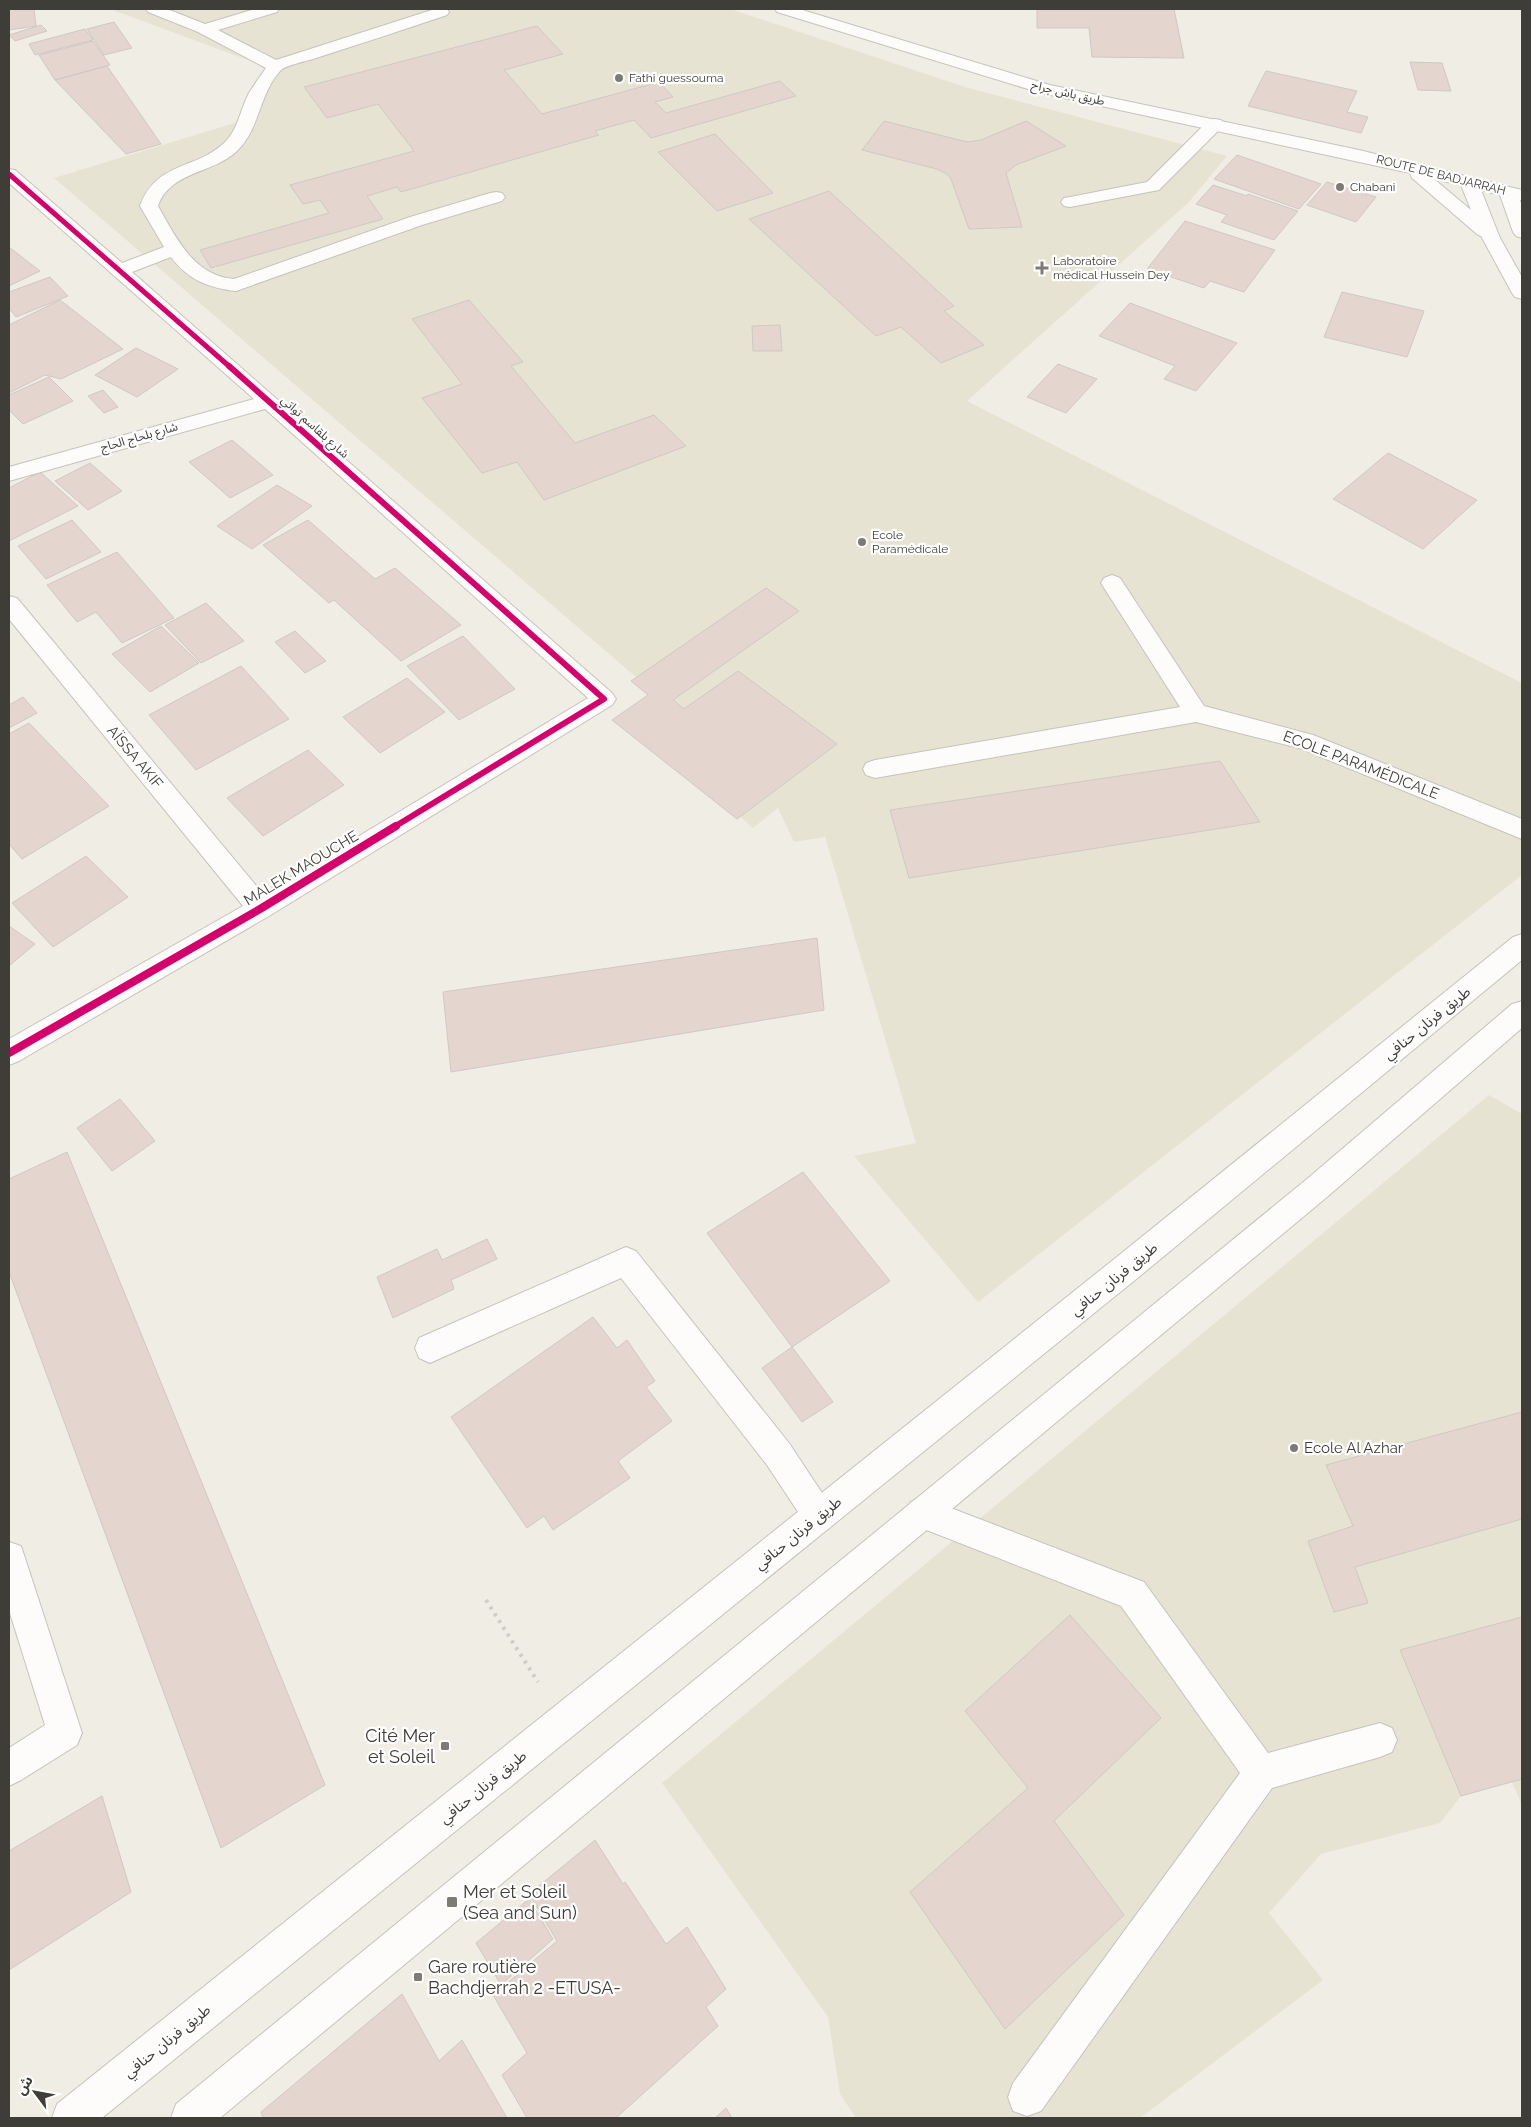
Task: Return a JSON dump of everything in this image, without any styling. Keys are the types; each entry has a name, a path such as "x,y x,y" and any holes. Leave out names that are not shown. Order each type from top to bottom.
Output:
{"main road":[{"path":"154,9 204,29 275,66"},
{"path":"204,29 271,9"},
{"name":"طريق باش جراح","path":"783,9 1047,89 1359,154"},
{"path":"441,12 275,66 257,94 242,133 231,147 223,153 184,170 169,179 154,192 149,206 174,250 203,279 225,286 236,285 416,220 496,197"},
{"path":"1070,202 1153,186 1215,124"},
{"name":"ROUTE DE BADJARRAH","path":"1359,154 1515,193"},
{"path":"1411,168 1446,196 1491,238"},
{"name":"شارع بلقاسم تواتي","path":"9,174 26,198 119,270 604,699"},
{"path":"1469,183 1491,238 1522,293"},
{"path":"1515,193 1522,232"},
{"path":"119,270 174,250"},
{"name":"شارع بلحاج الحاج","path":"9,474 269,401"},
{"path":"1112,583 1196,713"},
{"name":"AÏSSA AKIF","path":"9,604 260,909"},
{"name":"MALEK MAOUCHE","path":"9,1053 260,909 604,699"},
{"name":"ECOLE PARAMÉDICALE","path":"875,769 1196,713 1305,741 1522,829"},
{"name":"طريق فرنان حنافي","path":"71,2118 1129,1266 1522,945"},
{"path":"190,2118 1517,1023"},
{"path":"430,1348 626,1261 778,1454 819,1516"},
{"path":"922,1513 1132,1594 1261,1773"},
{"path":"9,1558 65,1733 9,1768"},
{"path":"1027,2097 1261,1773 1380,1740"}],"path":[{"path":"486,1600 563,1723"}],"shaded area":[{"name":"Ecole Paramédicale","path":"110,9 730,9 965,87 1227,156 1189,202 967,401 1522,683 1522,875 978,1302 854,1156 916,1143 825,837 794,842 778,808 753,828 641,730 671,707 54,178 251,118 262,106 271,74 256,63"},
{"name":"Ecole Al Azhar","path":"1489,1095 1522,1114 1522,1805 1512,1782 1461,1796 1440,1823 1321,1854 1269,1913 1323,1980 1140,2118 856,2118 840,2094 828,2017 662,1783"}],"building":[{"path":"9,9 34,9 36,26 9,30"},
{"path":"1037,9 1174,9 1184,58 1092,57 1089,28 1037,28"},
{"path":"114,22 132,48 104,55 87,29"},
{"path":"41,25 47,31 15,41 9,35"},
{"path":"537,26 563,54 504,70 542,114 659,82 673,97 655,102 666,113 780,81 796,96 651,138 634,120 595,131 599,135 401,192 397,187 367,196 383,219 211,268 200,250 329,213 320,200 303,204 290,185 414,151 378,104 327,118 304,87"},
{"path":"85,29 93,40 35,55 29,44"},
{"path":"93,41 110,65 55,80 39,55"},
{"path":"1410,62 1442,63 1451,91 1418,90"},
{"path":"107,66 161,144 126,154 55,80"},
{"path":"1266,71 1357,91 1347,112 1368,117 1361,133 1248,106"},
{"path":"884,121 967,142 981,140 1026,121 1066,146 1016,165 1006,173 1022,227 969,229 951,179 947,174 937,169 862,150"},
{"path":"715,134 773,193 717,211 658,152"},
{"path":"1237,155 1321,184 1299,209 1214,179"},
{"path":"1327,182 1376,197 1356,222 1307,205"},
{"path":"1213,185 1247,196 1248,194 1298,211 1274,240 1221,222 1227,215 1196,204"},
{"path":"829,191 954,306 944,311 984,345 941,363 901,327 876,336 749,219"},
{"path":"1185,221 1275,250 1244,292 1210,281 1204,288 1147,269"},
{"path":"9,247 40,271 9,286"},
{"path":"50,277 68,296 16,317 9,308 9,292"},
{"path":"1342,292 1424,311 1407,357 1324,337"},
{"path":"60,300 123,349 61,379 45,375 9,393 9,325"},
{"path":"469,300 523,362 511,366 575,443 654,415 686,446 544,500 517,462 482,473 422,398 462,384 412,319"},
{"path":"1130,303 1237,343 1196,391 1164,379 1175,366 1099,336"},
{"path":"780,325 782,351 753,351 752,326"},
{"path":"136,348 178,369 137,397 95,375"},
{"path":"1058,364 1097,379 1066,413 1027,397"},
{"path":"49,377 73,401 23,424 9,410 9,395"},
{"path":"103,390 118,407 104,413 88,396"},
{"path":"232,440 273,475 230,498 189,462"},
{"path":"1388,453 1477,500 1423,549 1333,499"},
{"path":"90,463 122,491 88,510 55,481"},
{"path":"40,472 78,506 9,541 9,488"},
{"path":"277,485 312,506 252,549 217,526"},
{"path":"72,520 101,552 46,579 18,546"},
{"path":"308,520 375,579 395,568 461,625 401,661 334,600 329,603 263,545"},
{"path":"117,552 174,618 122,643 96,612 77,622 47,585"},
{"path":"766,588 799,611 673,700 684,709 738,671 837,744 737,819 612,720 648,695 631,681"},
{"path":"206,603 244,641 201,663 165,625"},
{"path":"161,626 199,663 150,692 112,654"},
{"path":"295,631 326,661 305,673 275,642"},
{"path":"463,636 515,689 459,720 407,666"},
{"path":"241,666 289,719 196,770 149,715"},
{"path":"407,678 445,712 380,753 343,717"},
{"path":"23,697 37,713 9,728 9,705"},
{"path":"29,723 109,806 22,859 9,844 9,734"},
{"path":"308,750 344,785 263,836 227,798"},
{"path":"1220,761 1260,822 909,878 890,810"},
{"path":"86,856 128,897 53,947 12,903"},
{"path":"9,926 35,944 9,966"},
{"path":"817,938 824,1010 451,1072 443,992"},
{"path":"120,1099 155,1141 112,1171 77,1128"},
{"path":"67,1152 325,1785 221,1848 9,1272 9,1179"},
{"path":"803,1172 890,1281 792,1347 707,1233"},
{"path":"487,1239 497,1259 451,1280 454,1289 393,1318 377,1277 437,1249 442,1260"},
{"path":"593,1317 617,1348 627,1340 655,1381 646,1387 672,1421 618,1461 630,1478 553,1530 544,1516 527,1528 451,1417"},
{"path":"792,1347 833,1402 802,1422 762,1368"},
{"path":"1522,1412 1522,1519 1355,1567 1368,1603 1334,1612 1308,1541 1353,1526 1326,1465"},
{"path":"1070,1615 1161,1718 1054,1821 1124,1915 1005,2029 910,1892 1028,1788 965,1711"},
{"path":"1522,1617 1522,1779 1461,1796 1400,1650"},
{"path":"102,1796 131,1892 9,1970 9,1851"},
{"path":"595,1840 623,1884 625,1882 666,1944 687,1927 726,1989 706,2007 718,2026 616,2118 527,2118 502,2075 527,2053 493,1995 557,1941 529,1894"},
{"path":"529,1899 553,1939 501,1985 476,1943"},
{"path":"402,1994 439,2061 462,2040 507,2118 263,2118 261,2112"},
{"path":"726,2108 732,2118 715,2118"}],"cycle path":[{"path":"9,174 269,401 604,699 260,909 9,1053"}],"place":[{"name":"Fathi guessouma","path":"619,78"},
{"name":"Chabani","path":"1340,187"},
{"name":"Laboratoire médical Hussein Dey","path":"1042,268"},
{"name":"Ecole Paramédicale","path":"862,542"},
{"name":"Ecole Al Azhar","path":"1294,1448"},
{"name":"Cité Mer et Soleil","path":"445,1746"},
{"name":"Mer et Soleil (Sea and Sun)","path":"452,1902"},
{"name":"Gare routière Bachdjerrah 2 -ETUSA-","path":"418,1977"}]}
